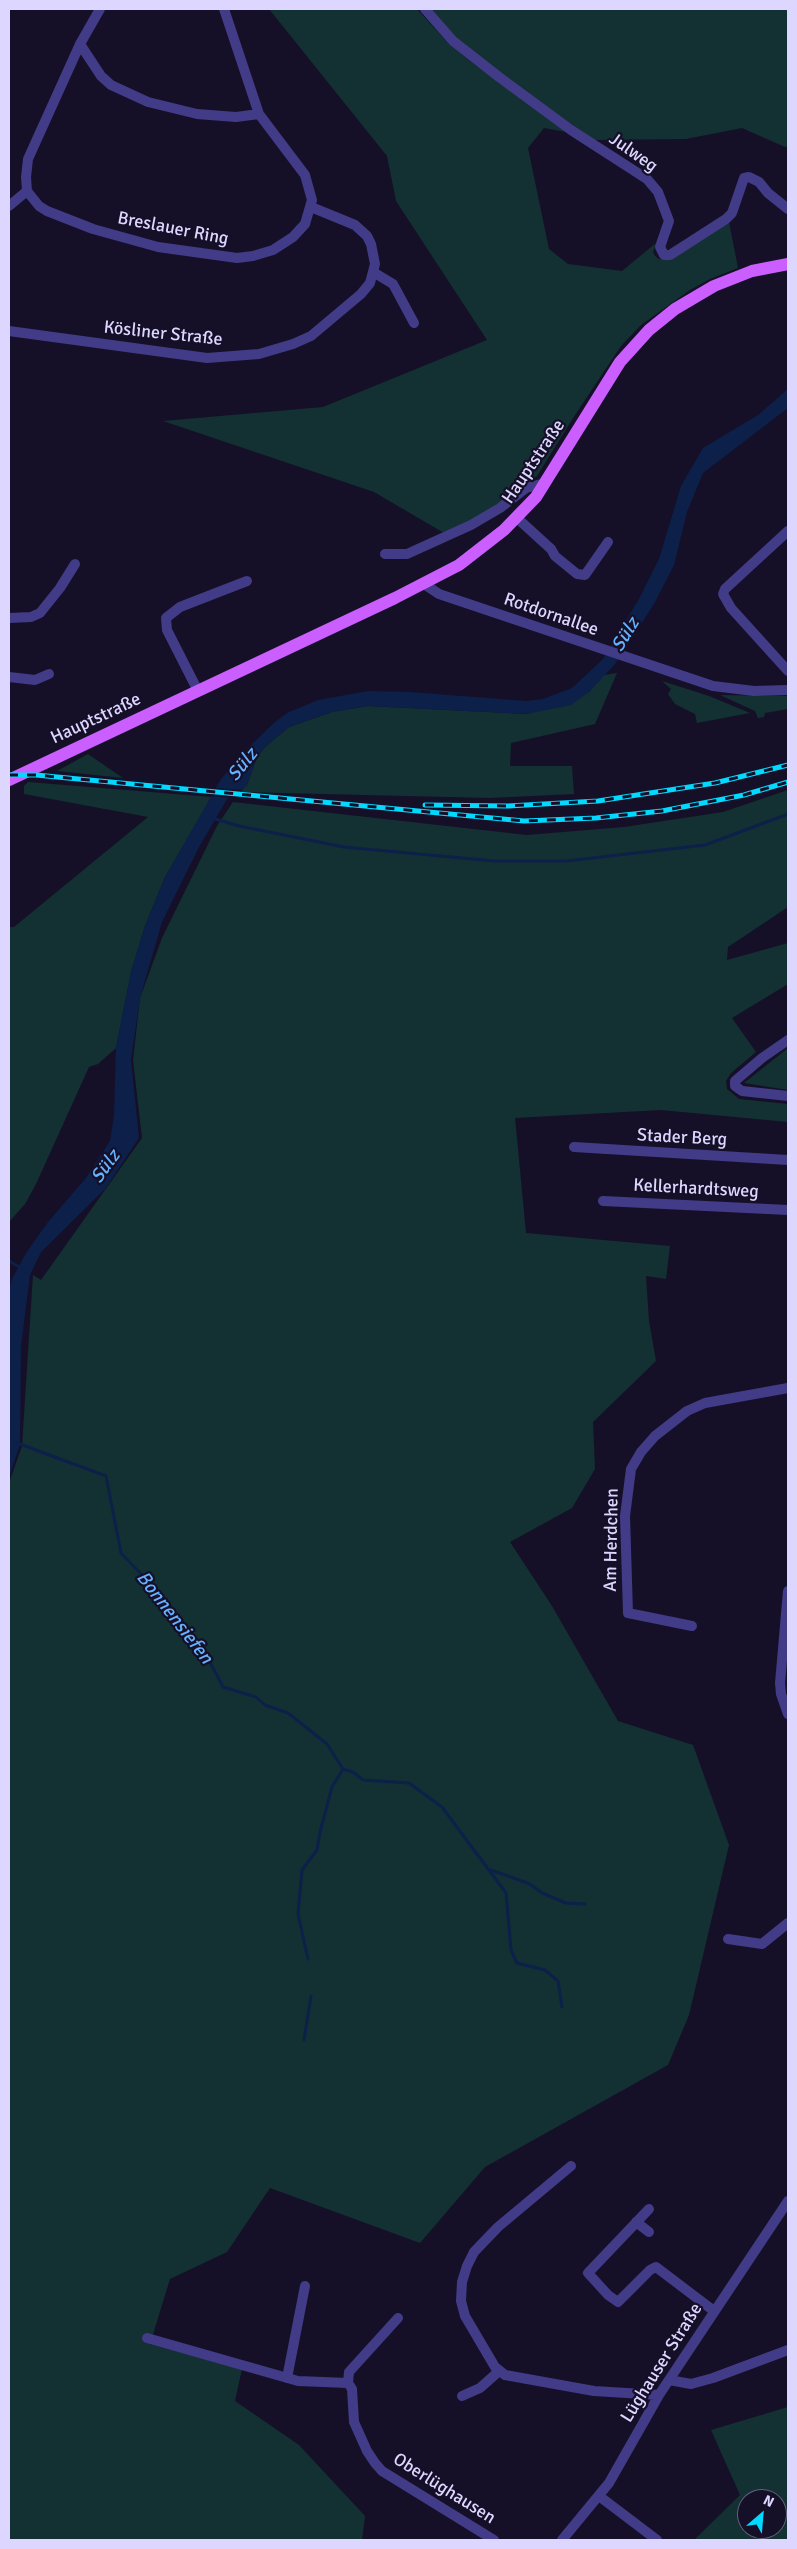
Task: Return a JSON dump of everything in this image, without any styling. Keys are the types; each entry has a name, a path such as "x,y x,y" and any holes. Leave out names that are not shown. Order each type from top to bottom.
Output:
{"main road":[{"name":"Hauptstraße","path":"9,780 424,584 471,556 517,518 545,483 620,362 649,330 676,309 714,286 752,271 788,264"}],"street":[{"path":"9,206 27,191 28,158 80,44 100,9"},
{"path":"224,9 259,114 305,174 310,191 311,207 348,221 367,236 375,258 373,272 393,284 414,323"},
{"name":"Julweg","path":"424,9 453,41 499,77 571,130 647,179 658,192 669,221 660,247 664,255 670,255 726,219 732,213 744,178 749,177 759,182 768,193 788,209"},
{"path":"80,44 101,76 111,85 148,102 205,115 236,117 259,114"},
{"name":"Breslauer Ring","path":"27,191 39,206 47,212 93,229 158,247 237,258 263,254 282,245 304,227 311,207"},
{"name":"Kösliner Straße","path":"9,331 207,358 260,354 293,344 310,336 361,294 370,283 373,272"},
{"path":"385,554 407,554 471,525 500,508 526,488 545,483"},
{"path":"517,518 551,549 555,556 577,574 585,574 608,542"},
{"path":"788,532 725,589 723,594 731,608 788,671"},
{"path":"9,618 31,617 40,613 60,588 75,564"},
{"path":"198,692 167,630 166,618 180,607 247,581"},
{"name":"Rotdornallee","path":"424,584 439,594 713,686 754,690 788,690"},
{"path":"9,678 35,680 49,674"},
{"path":"788,1040 738,1077 736,1086 742,1092 788,1096"},
{"name":"Stader Berg","path":"574,1147 788,1160"},
{"name":"Kellerhardtsweg","path":"603,1200 788,1210"},
{"name":"Am Herdchen","path":"692,1626 628,1613 625,1516 631,1469 641,1452 655,1436 687,1411 705,1403 788,1388"},
{"path":"788,1591 780,1683 781,1694 788,1714"},
{"path":"728,1939 762,1944 788,1923"},
{"path":"571,2166 498,2227 474,2252 462,2282 461,2301 465,2316 498,2372 505,2375 594,2391 659,2395"},
{"name":"Lüghauser Straße","path":"562,2540 599,2496 659,2395 788,2201"},
{"path":"649,2209 588,2273 595,2282 618,2302 650,2270 656,2267 714,2311"},
{"path":"636,2222 648,2232"},
{"path":"287,2378 305,2286"},
{"path":"147,2338 298,2381 348,2383 349,2372 398,2318"},
{"path":"670,2380 691,2384 713,2378 788,2350"},
{"path":"462,2396 480,2388 498,2372"},
{"name":"Oberlüghausen","path":"348,2383 352,2389 354,2422 367,2451 382,2471 494,2540"},
{"path":"599,2496 657,2540"}],"green space":[{"path":"269,9 417,9 449,44 566,132 544,128 528,148 549,249 568,264 622,271 656,243 653,252 655,256 659,259 671,259 729,222 738,268 710,279 690,290 641,325 621,346 537,476 489,512 444,533 374,492 163,421 323,407 487,340 396,201 387,156"},
{"path":"429,9 788,9 788,146 785,147 742,128 686,139 594,140 519,88 456,38"},
{"path":"617,673 595,724 511,743 510,766 572,766 574,794 490,798 240,792 247,785 257,757 265,747 289,727 332,712 368,706 527,714 589,692 604,675"},
{"path":"662,681 709,696 750,713 697,723 695,714 675,704 668,694 671,689"},
{"path":"720,695 788,696 788,709 765,713 764,717 758,718 755,711"},
{"path":"88,754 123,778 57,771"},
{"path":"28,782 212,797 165,877 145,926 131,972 116,1048 98,1064 89,1067 36,1184 25,1204 9,1222 9,927 14,927 148,817 24,794 24,786"},
{"path":"788,790 788,907 728,947 727,960 788,943 788,984 732,1018 756,1052 731,1073 726,1081 727,1089 739,1099 788,1104 788,1122 661,1110 515,1118 526,1233 670,1246 666,1279 646,1276 649,1321 656,1361 593,1422 595,1469 572,1508 510,1542 552,1606 618,1721 693,1745 729,1845 689,2015 668,2065 485,2167 420,2243 270,2188 227,2252 170,2279 150,2344 242,2369 235,2401 299,2445 365,2516 362,2540 9,2540 9,1483 22,1446 33,1275 41,1280 142,1138 133,1060 140,998 162,938 217,826 233,802 527,835 624,827 723,812"},
{"path":"788,1048 788,1090 744,1083"},
{"path":"788,2407 788,2540 694,2540 737,2498 737,2539 787,2539 787,2489 737,2489 711,2430"}],"water":[{"name":"Sülz","path":"788,389 788,408 703,473 687,512 674,565 654,604 615,664 589,692 571,705 527,714 368,706 332,712 289,727 265,747 257,757 247,785 240,792 227,799 198,849 162,922 140,998 131,1060 139,1138 105,1189 41,1252 30,1275 21,1346 20,1445 9,1477 9,1291 12,1279 26,1253 48,1222 86,1178 110,1141 114,1115 116,1048 131,972 145,926 165,877 221,779 251,745 276,721 287,713 318,700 368,691 410,692 527,701 543,699 572,688 603,659 640,597 659,559 681,486 703,448 758,415"}],"pier":[{"path":"214,788 242,790 242,794 233,798 209,796"}],"waterway":[{"path":"212,818 239,826 344,847 494,861 566,861 705,845 788,814"},
{"path":"9,1261 21,1268"},
{"name":"Bonnensiefen","path":"9,1440 106,1476 121,1553 163,1597 203,1649 223,1687 256,1697 265,1705 288,1713 327,1744 343,1769 353,1772 363,1780 409,1783 442,1807 506,1893 511,1950 517,1963 545,1970 558,1981 562,2007"},
{"path":"308,1959 298,1914 302,1870 317,1850 332,1787 343,1769"},
{"path":"491,1870 530,1884 542,1893 566,1903 585,1904"},
{"path":"304,2040 311,1996"}],"railway":[{"path":"425,805 508,806 598,801 715,783 788,765"},
{"path":"9,775 36,775 524,821 596,818 662,811 744,795 788,782"}]}
